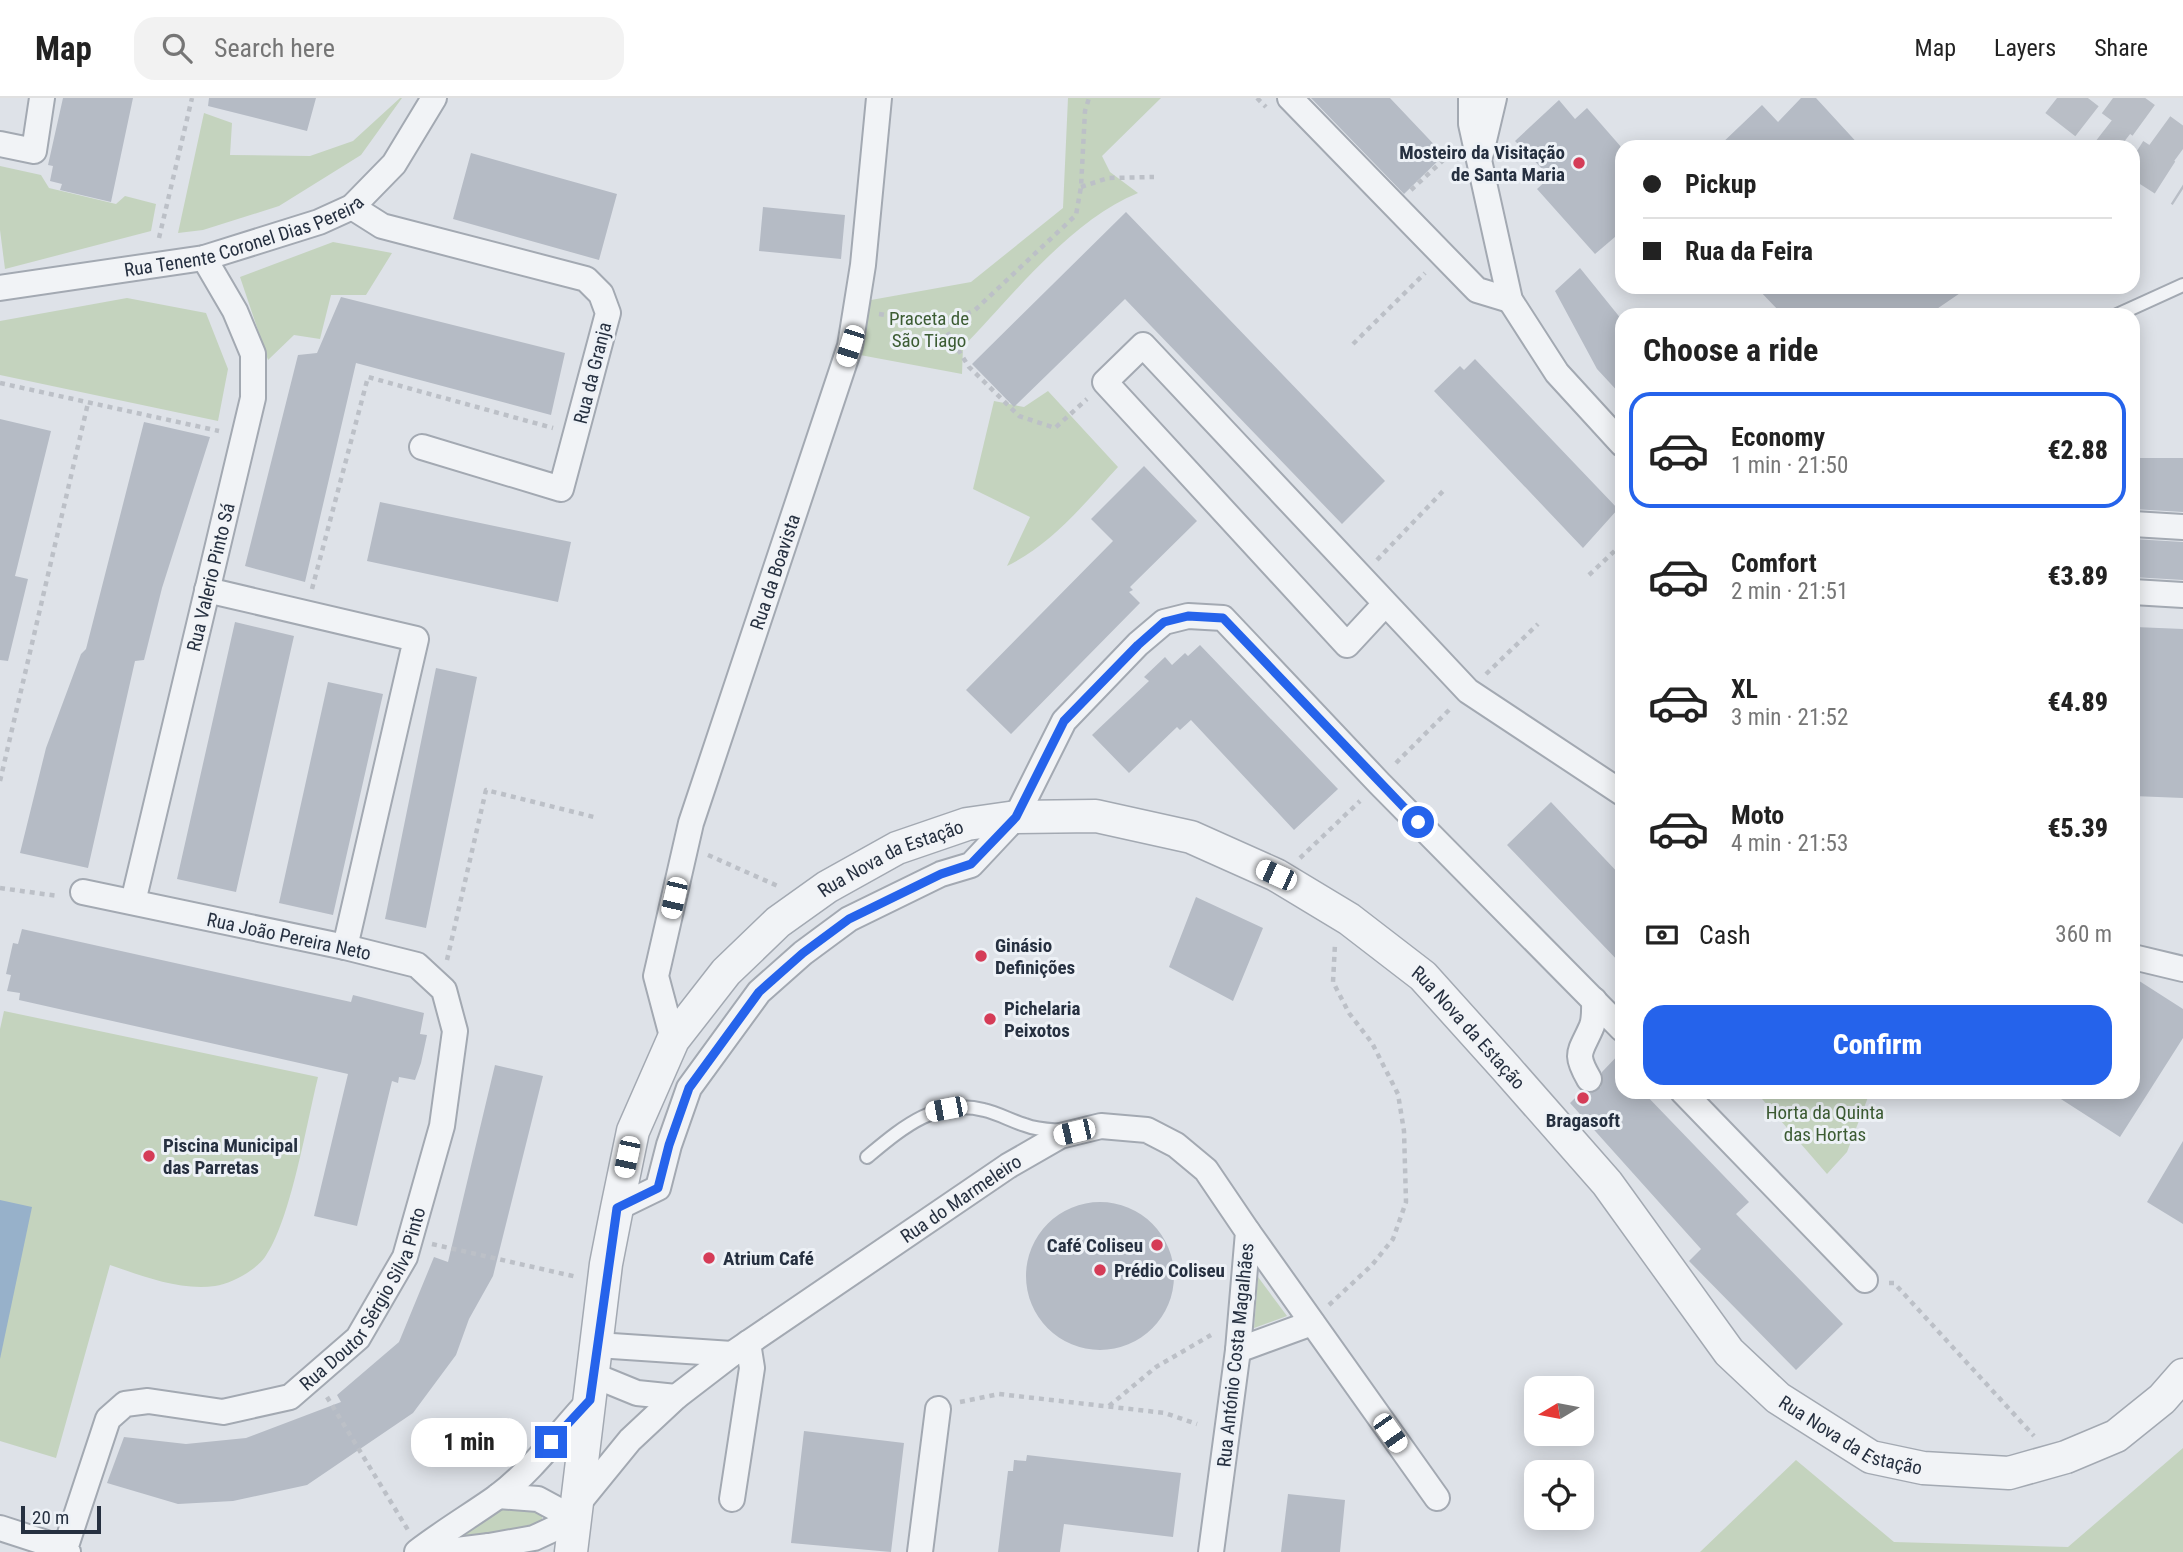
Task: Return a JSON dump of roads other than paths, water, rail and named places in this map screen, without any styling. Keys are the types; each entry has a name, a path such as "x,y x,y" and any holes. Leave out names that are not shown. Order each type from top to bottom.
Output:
{"street":[{"path":"0,144 34,151 42,98"},
{"name":"Rua Tenente Coronel Dias Pereira","path":"0,288 204,258 279,236 352,206 394,164 434,98"},
{"name":"Rua da Boavista","path":"673,1040 656,976 691,823 850,346 863,265 879,98"},
{"path":"1290,98 1477,290 1510,300"},
{"path":"1471,98 1471,124 1510,300 1557,373 1615,436"},
{"path":"1479,160 1494,98"},
{"name":"Rua da Granja","path":"352,206 382,226 586,279 601,294 607,313 561,489 422,447"},
{"name":"Rua Valerio Pinto Sá","path":"133,902 253,398 253,354 235,311 204,258"},
{"path":"1385,604 1347,645 1105,382 1143,345 1468,691 1615,788"},
{"path":"2140,524 2183,527"},
{"path":"208,590 416,639 345,947"},
{"path":"2140,592 2183,595"},
{"path":"617,1208 658,1188 669,1145 689,1088 759,992 803,953 849,919 929,879 971,864 1016,817 1064,721 1164,622 1188,616 1223,618 1379,783 1615,1022"},
{"name":"Rua Nova da Estação","path":"571,1552 617,1208 633,1131 673,1040 726,972 778,922 827,887 897,848 967,824 1016,817 1096,816 1191,837 1276,875 1349,919 1423,976 1582,1154 1606,1182 1729,1352 1778,1398 1871,1457 1923,1468 2009,1473 2066,1457 2116,1436 2162,1399 2183,1375"},
{"name":"Rua João Pereira Neto","path":"72,894 133,902 345,947 416,965 444,990 455,1031"},
{"path":"2140,959 2183,969"},
{"path":"1589,1079 1578,1061 1581,1043 1592,1026 1594,1000"},
{"name":"Rua Doutor Sérgio Silva Pinto","path":"67,1551 108,1419 125,1404 148,1401 223,1412 290,1397 358,1338 405,1257 442,1126 455,1031"},
{"path":"1691,1099 1865,1280"},
{"name":"Rua do Marmeleiro","path":"576,1512 630,1440 676,1397 740,1349 1008,1166 1060,1136 1101,1126 1147,1130 1176,1145 1206,1170"},
{"name":"Rua António Costa Magalhães","path":"1206,1170 1248,1233 1238,1350 1211,1552"},
{"path":"1248,1233 1437,1498"},
{"path":"1238,1350 1312,1323"},
{"path":"414,1543 498,1496 539,1456 593,1373 740,1349 752,1368 732,1500"},
{"path":"593,1373 637,1393 676,1397"},
{"path":"920,1552 938,1409"},
{"path":"498,1496 538,1499 576,1512"},
{"path":"441,1552 494,1549 534,1538 576,1512"},
{"path":"0,1528 67,1551"}],"lane":[{"path":"2132,308 2183,285"},
{"path":"867,1157 907,1124 932,1111 961,1106 985,1110 1028,1127 1074,1132"}],"water":[{"path":"0,1200 32,1207 0,1359"}],"tunnel":[{"path":"2057,98 2111,140"},
{"path":"2113,98 2183,149"},
{"path":"2140,161 2183,189"}],"place":[{"name":"Mosteiro da Visitação de Santa Maria","path":"1579,163"},
{"name":"Ginásio Definições","path":"981,956"},
{"name":"Pichelaria Peixotos","path":"990,1019"},
{"name":"Bragasoft","path":"1583,1098"},
{"name":"Piscina Municipal das Parretas","path":"149,1156"},
{"name":"Café Coliseu","path":"1157,1245"},
{"name":"Atrium Café","path":"709,1258"},
{"name":"Prédio Coliseu","path":"1100,1270"}],"park label":[{"name":"Praceta de São Tiago","path":"929,329"},
{"name":"Horta da Quinta das Hortas","path":"1825,1123"}]}
